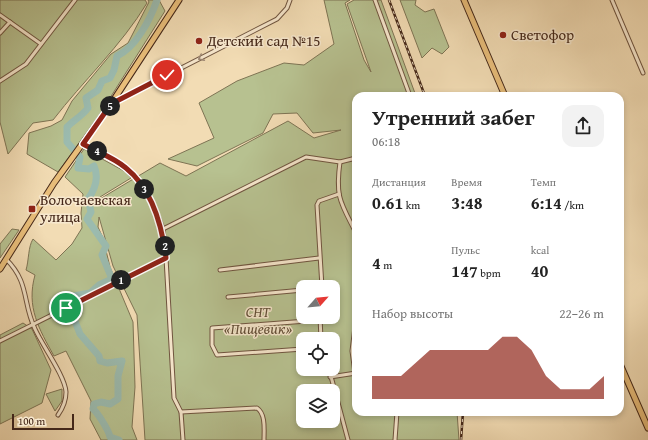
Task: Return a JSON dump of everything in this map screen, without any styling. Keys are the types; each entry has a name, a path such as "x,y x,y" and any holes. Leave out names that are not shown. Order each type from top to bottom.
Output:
{"main road":[{"path":"0,269 54,183 111,104 179,0"},
{"path":"464,0 503,92"},
{"path":"624,372 648,428"}],"street":[{"path":"0,81 26,64 75,0"},
{"path":"111,104 277,19 287,8 290,0"},
{"path":"375,0 409,92"},
{"path":"612,0 643,73"},
{"path":"0,14 40,44"},
{"path":"0,33 10,22"},
{"path":"83,144 125,167 134,175 152,205 163,229 174,398 181,412 183,440"},
{"path":"163,229 306,157 340,162 352,159"},
{"path":"340,162 338,180 339,194 344,212 352,226"},
{"path":"321,280 317,205 319,201 339,194"},
{"path":"0,341 166,258"},
{"path":"220,270 319,258"},
{"path":"6,259 20,276 33,324 65,387 65,400 58,415"},
{"path":"228,297 296,291"},
{"path":"296,321 212,328 212,344 217,355 296,349"},
{"path":"348,440 330,377 352,373"},
{"path":"181,412 257,408 261,411 263,416 264,440"},
{"path":"395,440 397,416"}],"green space":[{"path":"0,0 145,0 147,3 137,19 114,49 53,120 33,123 8,154 0,122"},
{"path":"148,0 159,0 165,11 96,120 58,172 27,154 29,133 51,126 62,120 72,101 111,54 128,43 149,2"},
{"name":"СНТ «Пищевик»","path":"324,0 350,0 345,3 364,60 371,72 347,4 354,0 381,0 415,92 352,92 352,416 457,416 459,440 145,440 137,315 113,266 99,217 98,227 103,238 110,267 133,322 135,387 132,427 137,440 101,440 90,419 91,401 66,351 54,356 39,327 33,308 32,297 35,275 26,270 30,246 33,239 56,260 72,244 82,228 81,213 83,194 65,177 84,149 124,171 131,178 100,197 100,199 160,163 186,176 288,121 314,138 341,130 313,133 297,113 273,114 263,133 197,166 168,159 214,138 199,103 237,81 284,63 304,65 334,44"},
{"path":"400,0 416,0 415,5 425,12 434,9 449,47 442,54 432,48 422,58"},
{"path":"12,229 19,230 0,258 0,244"},
{"path":"23,323 32,329 51,370 42,403 0,424 0,335"},
{"path":"62,389 62,401 55,411 46,394"}],"waterway":[{"path":"119,440 110,437 103,422 93,409 94,404 101,402 110,404 118,399 118,376 122,361 107,363 100,361 99,356 80,334 69,306 70,299 74,296 90,293 99,285 112,279 102,255 106,246 87,219 91,212 88,199 96,183 94,166 89,169 78,168 80,157 67,142 67,127 88,108 86,98 98,90 102,81 110,78 114,70 117,56 124,52 142,32 157,0"}],"railway":[{"path":"389,0 424,92"},
{"path":"461,440 463,416"}],"place":[{"name":"Светофор","path":"503,35"},
{"name":"Детский сад №15","path":"199,41"},
{"name":"Волочаевская улица","path":"32,209"}],"route":[{"path":"66,308 166,258 163,229 156,212 134,175 125,167 109,157 83,144 111,104 167,75"}]}
